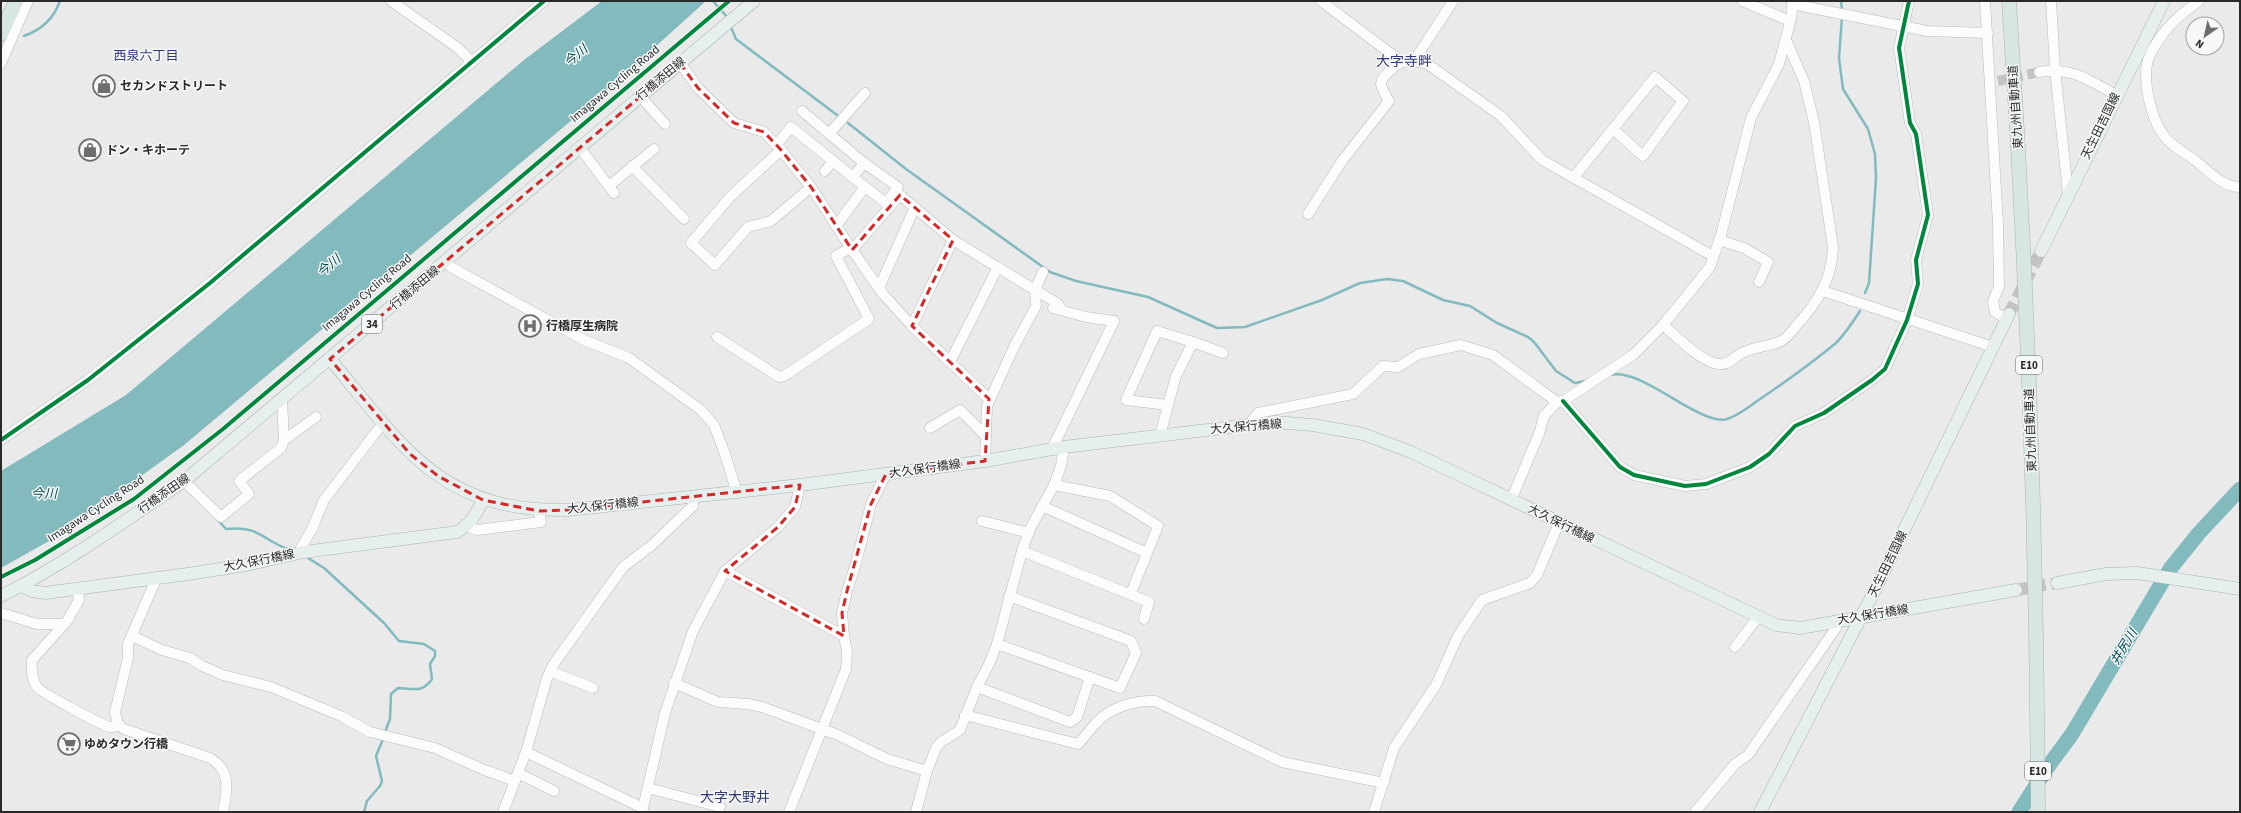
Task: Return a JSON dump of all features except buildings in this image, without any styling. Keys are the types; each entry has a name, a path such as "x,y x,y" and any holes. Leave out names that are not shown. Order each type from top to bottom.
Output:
{"highway":[{"path":"1,34 16,1"},
{"name":"東九州自動車道","path":"2011,1 2011,27 2029,365 2037,607 2038,812"}],"main road":[{"name":"行橋添田線","path":"1,596 21,586 109,532 184,481 446,262 640,96 754,1"},
{"name":"天生田吉国線","path":"2041,252 2116,95 2164,1"},
{"name":"天生田吉国線","path":"1760,812 1861,618 2008,316"},
{"name":"大久保行橋線","path":"330,359 410,454 432,472 460,490 483,500 539,511 568,510 694,496 737,493 985,461 1058,448 1274,422 1313,425 1363,434 1411,452 1776,625 1800,628 2016,590"},
{"path":"467,526 476,515 483,500"},
{"name":"大久保行橋線","path":"21,586 32,591 45,593 246,565 304,552 457,532 467,526"},
{"path":"2057,583 2106,574 2136,573 2186,582 2240,589"}],"street":[{"path":"1,63 28,1"},
{"path":"391,1 458,48 472,62"},
{"path":"1,440 88,380 210,283 544,1"},
{"path":"1321,1 1402,62"},
{"path":"1414,61 1454,1"},
{"path":"1742,1 1790,22"},
{"path":"1249,425 1258,413 1353,394 1383,366 1398,367 1419,354 1461,345 1493,356 1560,401 1620,467 1634,475 1685,486 1706,484 1750,467 1769,454 1795,426 1824,413 1872,380 1885,369 1907,320 1918,284 1916,260 1928,215 1916,134 1910,123 1899,48 1909,1"},
{"path":"1985,1 1994,82 1998,224 1998,286 1993,301 1995,312 2008,316"},
{"path":"2051,1 2054,69 2068,193"},
{"path":"2199,1 2178,18 2154,47 2149,56 2147,66 2147,82 2151,107 2159,128 2170,143 2207,171 2229,185 2240,187"},
{"path":"1511,500 1539,434 1544,416 1560,401 1633,355 1663,325 1710,267 1719,240 1751,118 1779,64 1786,40 1793,3 1927,31 1988,33"},
{"path":"1663,325 1700,355 1714,363 1722,364 1732,362 1741,353 1786,338 1813,308 1823,291 1833,260 1833,247 1814,122 1804,81 1786,40"},
{"path":"2144,40 2154,47"},
{"path":"1308,214 1342,161 1389,102 1381,83 1384,77 1402,62 1414,61 1426,63 1501,116 1542,160 1713,256"},
{"path":"680,63 698,88 734,123 764,132 811,187 851,249 879,288 912,326 989,399"},
{"path":"2040,72 2054,69 2080,75 2116,95"},
{"path":"1574,177 1655,77 1683,101 1643,156 1613,129"},
{"path":"819,150 864,93"},
{"path":"640,96 665,124"},
{"path":"802,111 864,163 898,187 886,203 791,127 778,148 730,197 691,243 715,265 748,227 771,221 811,187"},
{"path":"580,148 611,190 632,166 654,149"},
{"path":"825,171 833,161"},
{"path":"853,177 864,163"},
{"path":"632,166 684,219"},
{"path":"836,226 865,187"},
{"path":"717,337 779,378 869,319 836,256 851,249 900,195 954,240 1057,303 1058,309 1086,317 1114,321 1058,448 1061,466 1054,485 1042,506 1022,551 997,644 977,687 960,730 941,742 936,748 927,771 916,812"},
{"path":"879,288 915,207"},
{"path":"912,326 954,240"},
{"path":"1719,240 1744,248 1768,262 1760,282"},
{"path":"446,262 451,267 584,340 633,361 701,410 714,425 737,493"},
{"path":"950,362 998,267"},
{"path":"985,461 987,406 989,399 1036,306 1035,290 1043,272"},
{"path":"1823,291 1993,348"},
{"path":"1168,405 1126,400 1158,331 1223,352"},
{"path":"1160,436 1176,376 1193,342"},
{"path":"184,481 221,517 249,494 239,481 281,448 284,440 282,400"},
{"path":"930,428 960,410 986,436"},
{"path":"284,440 316,417"},
{"path":"304,552 300,548 312,529 324,500 383,423"},
{"path":"789,812 846,669 847,652 842,613 870,504 886,474"},
{"path":"526,752 643,810 674,683 677,680 694,631 725,571 778,528 795,507 800,485"},
{"path":"1054,485 1110,496 1158,526 1131,593"},
{"path":"503,812 526,752 550,672 623,567 652,544 693,506 694,496"},
{"path":"1042,506 1147,554"},
{"path":"467,526 477,530 541,522 539,511"},
{"path":"982,521 1029,533"},
{"path":"1374,812 1394,748 1436,685 1458,636 1482,600 1530,583 1537,575 1559,523"},
{"path":"1022,551 1131,593 1149,602 1144,619"},
{"path":"725,571 844,636"},
{"path":"119,726 116,712 128,658 128,644 157,577"},
{"path":"78,588 79,600 64,624 32,660 31,667 37,688 109,727 119,726 218,763 226,777 223,812"},
{"path":"997,644 1120,688 1136,653 1131,641 1009,596"},
{"path":"1,613 37,624 64,624"},
{"path":"1735,647 1758,617"},
{"path":"1695,812 1735,764 1748,755 1836,628 1834,621"},
{"path":"132,636 162,650 190,658 202,666 223,675 271,687 341,716 370,732 435,748 482,769 517,777 554,791"},
{"path":"550,672 593,688"},
{"path":"977,687 1070,722 1077,717 1090,677"},
{"path":"674,683 718,702 748,704 821,729 887,759 927,771"},
{"path":"965,715 1078,744 1098,721 1122,706 1142,700 1155,701 1282,762 1384,783"},
{"path":"648,788 720,807"}],"highlighted area":[{"path":"680,63 698,88 734,123 764,132 781,150 811,187 852,250 900,195 953,240 912,326 989,399 985,461 886,474 871,504 847,591 842,613 844,636 725,571 778,527 795,507 800,485 568,510 539,511 483,500 438,476 410,454 330,359"}],"water":[{"name":"今川","path":"602,1 706,1 603,94 184,445 58,536 1,568 1,471 126,395 524,60"}],"waterway":[{"path":"24,36 46,23 54,13 60,1"},
{"path":"713,1 728,18"},
{"path":"1841,1 1842,10"},
{"path":"1842,17 1839,58 1843,89 1868,129 1875,154 1876,178 1869,283 1865,293"},
{"path":"730,25 736,39 837,115"},
{"path":"848,123 906,169 1050,272 1076,281 1148,297 1217,328 1245,327 1322,300 1360,283 1387,279 1403,281 1443,300 1470,306 1497,323 1528,337 1534,342 1556,371 1575,383 1585,381"},
{"path":"1610,375 1621,375 1634,378 1661,391 1701,414 1715,419 1725,420 1745,410 1836,343 1843,336 1860,311"},
{"name":"井尻川","path":"2019,812 2047,768 2072,734 2170,569 2199,533 2240,489"},
{"path":"218,520 226,529 238,529 254,532 290,550"},
{"path":"308,558 324,568 384,623 399,641 424,644 435,651 435,656 430,664 432,679 425,687 417,689 398,688 391,694 390,719 385,732"},
{"path":"364,812 367,801 380,786 382,781 376,756 383,739"}],"tunnel":[{"path":"1998,81 2039,72"},
{"path":"2009,314 2041,251"},
{"path":"2016,590 2057,583"}],"cycle path":[{"path":"1,440 88,380 210,283 544,1"},
{"name":"Imagawa Cycling Road","path":"1,577 35,560 134,499 223,429 729,1"},
{"path":"1563,401 1620,467 1634,475 1685,486 1706,484 1750,467 1769,454 1795,426 1824,413 1872,380 1885,369 1907,320 1918,284 1916,260 1928,215 1916,134 1910,123 1899,48 1909,1"}],"place":[{"name":"セカンドストリート","path":"104,86"},
{"name":"ドン・キホーテ","path":"90,150"},
{"name":"行橋厚生病院","path":"530,326"},
{"name":"ゆめタウン行橋","path":"69,744"}],"district":[{"name":"西泉六丁目","path":"146,56"},
{"name":"大字寺畔","path":"1404,62"},
{"name":"大字大野井","path":"735,798"}]}
